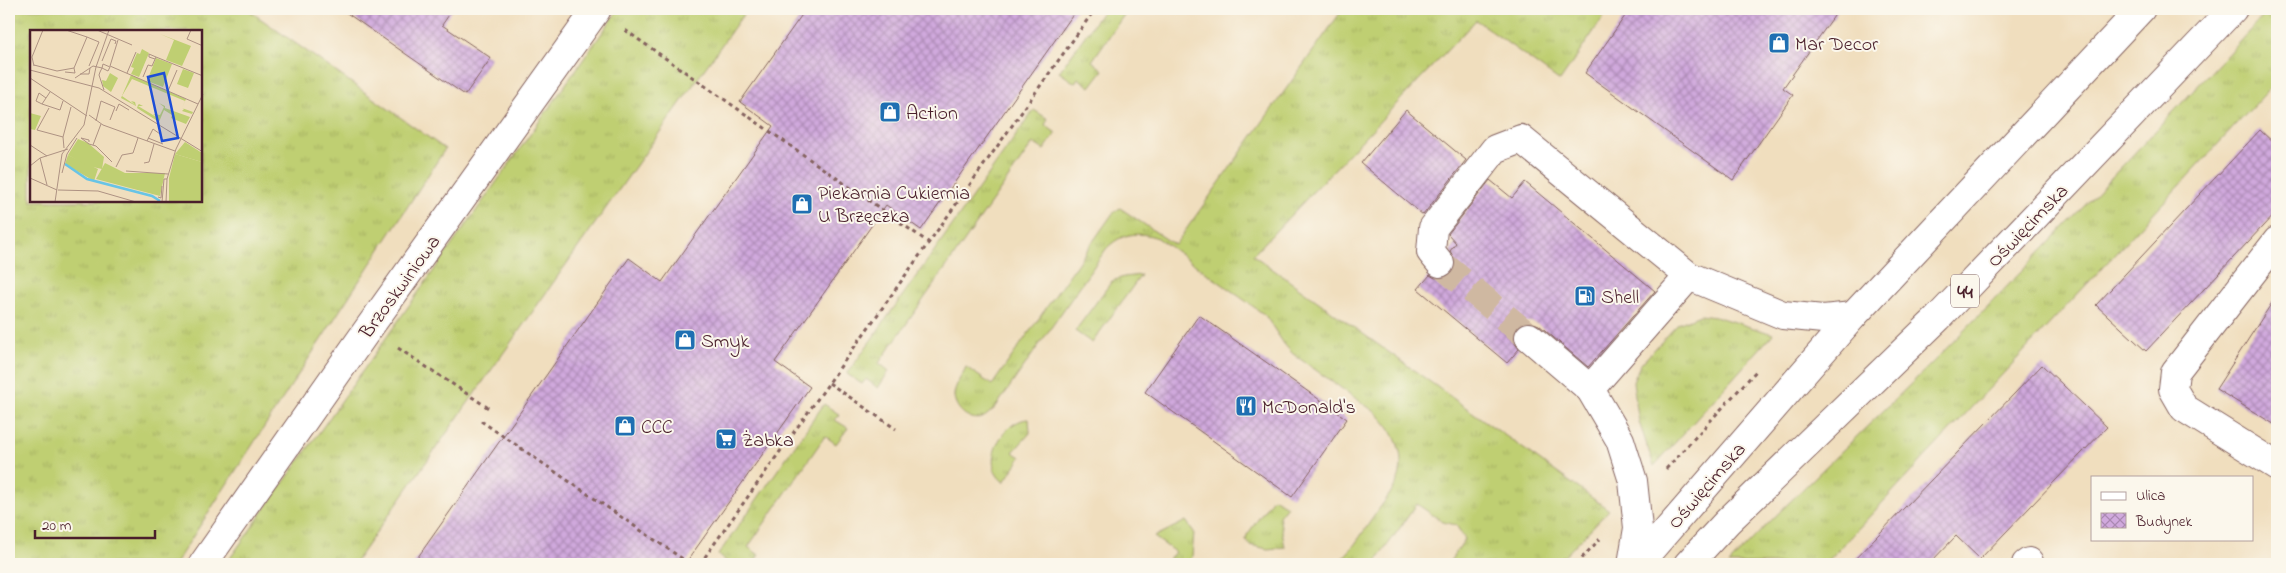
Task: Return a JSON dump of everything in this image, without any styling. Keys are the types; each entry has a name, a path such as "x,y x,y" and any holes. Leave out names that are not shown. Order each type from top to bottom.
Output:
{"main road":[{"name":"Oświęcimska","path":"1638,564 1853,316 2140,9"},
{"name":"Oświęcimska","path":"1688,564 1727,522 1938,318 2233,9"},
{"name":"Brzoskwiniowa","path":"203,564 368,329 597,10"},
{"path":"1440,264 1431,252 1433,228 1495,149 1521,139 1689,276 1783,315 1823,319 1853,316"},
{"path":"2277,241 2175,372 2173,389 2184,408 2277,466"},
{"path":"1590,389 1689,276"},
{"path":"1529,337 1590,389 1620,440 1633,481 1638,528 1632,564"}],"path":[{"path":"700,564 1095,9"},
{"path":"597,10 928,242"},
{"path":"368,329 490,409"},
{"path":"829,383 896,429"},
{"path":"481,421 690,564"}],"green space":[{"path":"9,9 247,9 445,149 175,564 9,563"},
{"path":"619,9 747,9 354,564 226,564"},
{"path":"1104,9 1128,9 1092,61 1103,70 1090,87 1078,78 1075,83 1059,72"},
{"path":"1343,9 1609,9 1560,81 1476,20 1253,255 1609,510 1557,564 1448,564 1465,539 1456,525 1443,522 1417,504 1374,564 1335,564 1346,555 1355,543 1396,484 1400,474 1401,465 1398,445 1389,427 1375,412 1293,354 1265,315 1158,238 1151,236 1130,235 1118,240 1106,249 995,408 987,415 977,419 972,418 960,410 955,401 955,389 966,367 992,385 1113,213 1120,208 1175,245"},
{"path":"2270,9 2277,9 2277,81 1825,564 1729,564 1979,315 2105,185"},
{"path":"1034,110 1048,119 1045,125 1056,133 1044,150 1033,143 879,363 889,371 878,388 866,379 862,384 847,374"},
{"path":"1141,275 1092,343 1075,331 1112,281"},
{"path":"1700,315 1721,318 1773,334 1654,466 1639,422 1633,382 1640,365 1678,324"},
{"path":"824,404 840,415 835,420 848,428 836,444 825,436 748,547 759,555 753,564 741,564 736,561 730,564 718,555"},
{"path":"1029,419 1030,433 1013,452 1021,457 1004,482 997,474 993,465 997,444 1011,426"},
{"path":"1273,498 1287,506 1279,516 1285,547 1268,549 1249,545 1246,540 1247,535"},
{"path":"1186,521 1194,532 1192,557 1188,564 1165,564 1175,552 1154,537"}],"building":[{"path":"341,9 453,9 442,25 491,58 465,95"},
{"path":"806,9 1077,9 921,230 886,205 775,362 810,387 685,564 413,564 629,258 662,282 773,126 740,102"},
{"path":"1630,9 1839,9 1783,88 1793,95 1733,180 1585,73"},
{"path":"1406,110 1466,160 1423,215 1361,163"},
{"path":"2260,130 2277,146 2277,211 2146,351 2096,305"},
{"path":"1490,180 1512,198 1525,182 1655,291 1588,367 1539,325 1531,322 1523,322 1517,327 1514,342 1519,349 1507,363 1418,289 1430,275 1435,278 1443,278 1450,275 1454,269 1455,260 1450,251 1456,243 1448,234"},
{"path":"2277,295 2277,426 2216,389"},
{"name":"McDonald's","path":"1199,315 1347,419 1292,497 1145,392"},
{"path":"2042,365 2107,427 1980,559 1956,536 1929,564 1850,564"}],"tunnel":[{"path":"1440,263 1529,337"}],"place":[{"name":"Mar Decor","path":"1779,43"},
{"name":"Action","path":"890,112"},
{"name":"Piekarnia Cukiernia U Brzęczka","path":"802,204"},
{"name":"Shell","path":"1585,296"},
{"name":"Smyk","path":"685,340"},
{"name":"McDonald's","path":"1246,406"},
{"name":"CCC","path":"625,426"},
{"name":"Żabka","path":"726,439"}]}
